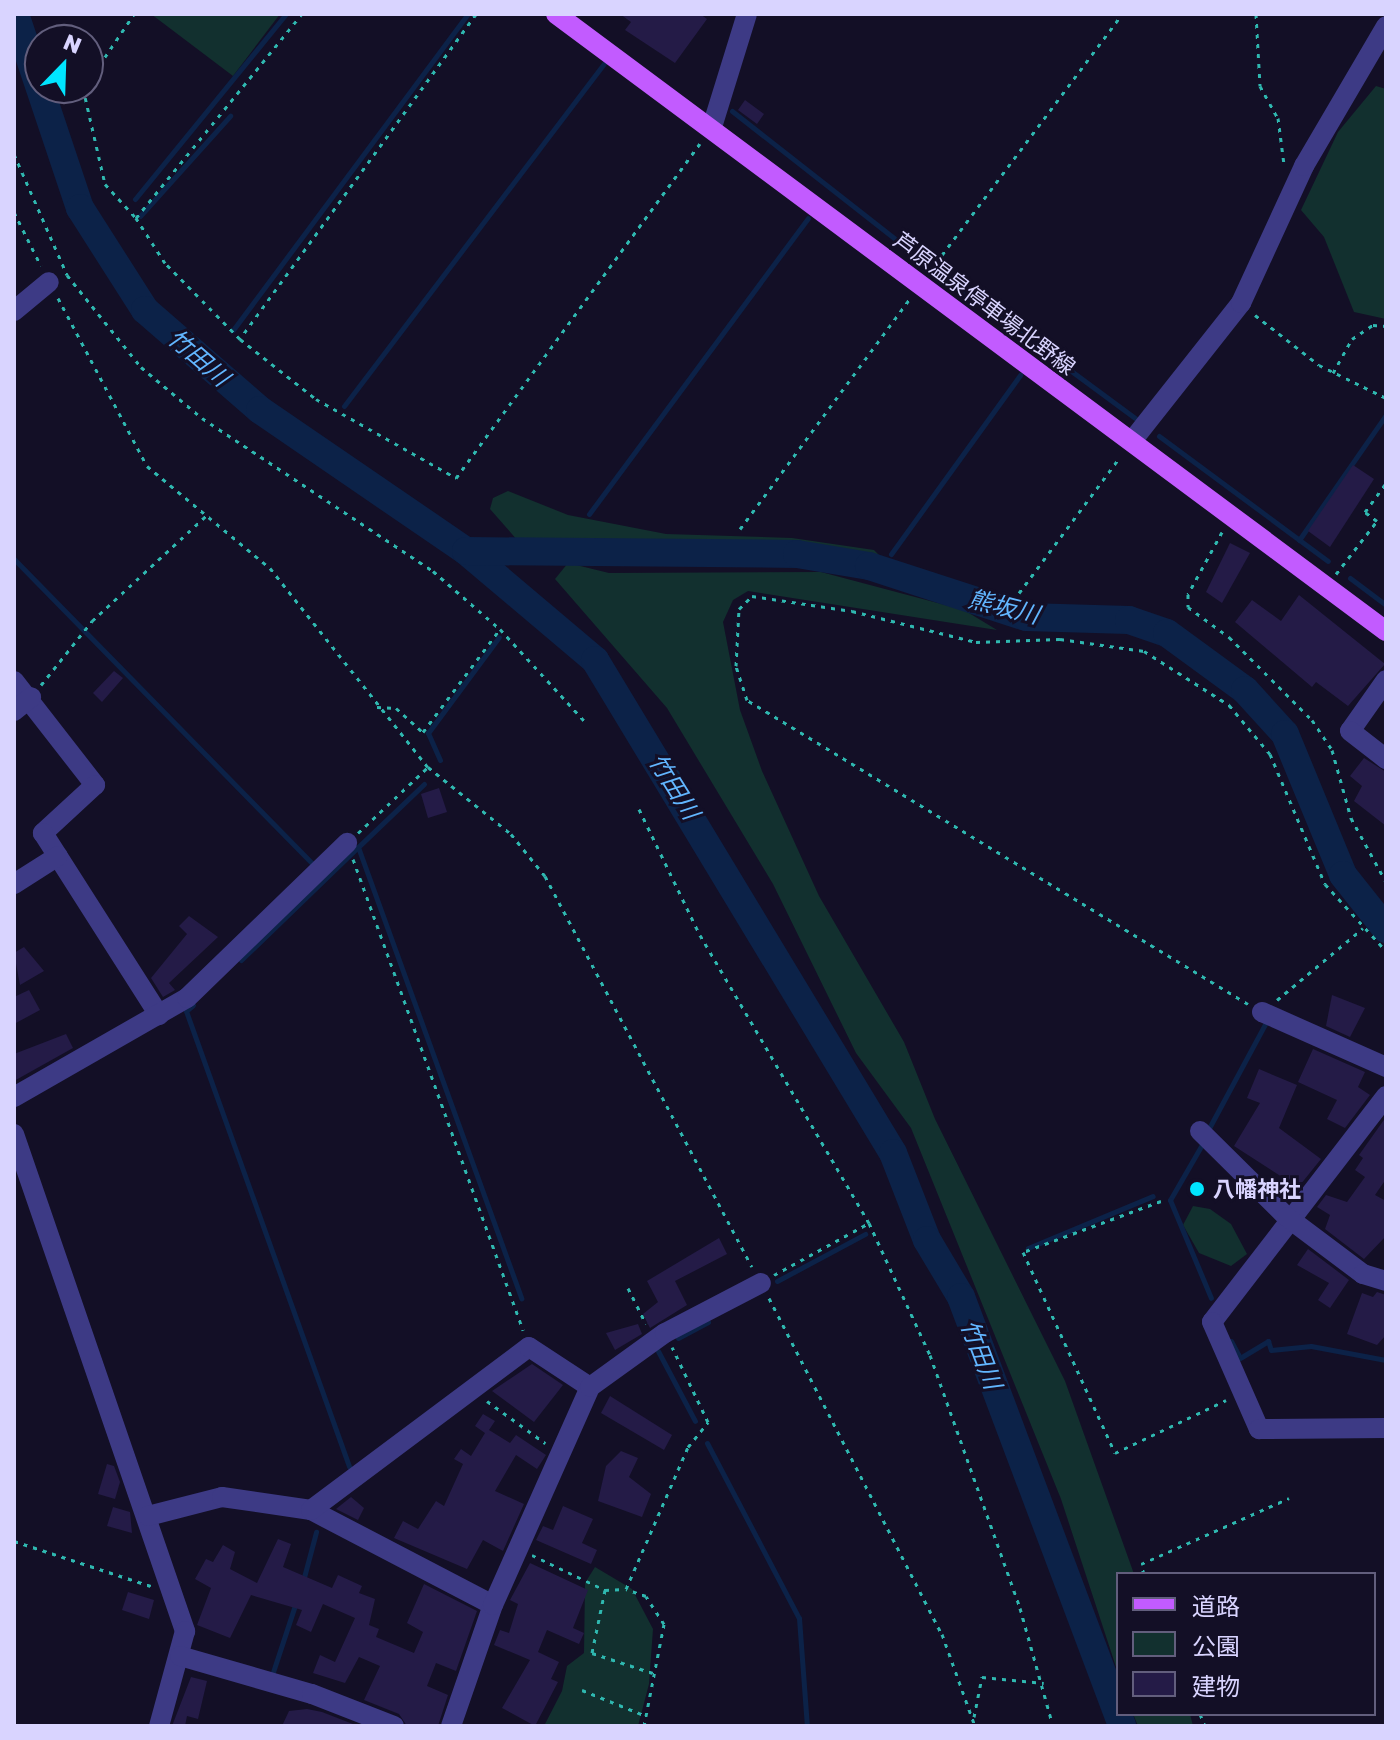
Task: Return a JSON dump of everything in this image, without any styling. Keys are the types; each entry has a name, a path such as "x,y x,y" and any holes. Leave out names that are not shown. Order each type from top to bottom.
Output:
{"main road":[{"name":"芦原温泉停車場北野線","path":"556,14 1386,631"}],"street":[{"path":"712,127 747,14"},
{"path":"1132,441 1241,303 1304,166 1386,26"},
{"path":"14,311 49,282"},
{"path":"1386,680 1350,731 1386,759"},
{"path":"14,681 31,697 95,785 43,833 159,1015"},
{"path":"14,711 31,697"},
{"path":"14,1097 187,998 347,843"},
{"path":"14,884 58,856"},
{"path":"1262,1012 1386,1067"},
{"path":"1386,1096 1287,1217 1212,1322 1259,1429 1386,1428"},
{"path":"1200,1131 1287,1217 1363,1274 1386,1281"},
{"path":"14,1134 175,1594 185,1631 159,1726"},
{"path":"451,1726 493,1605 590,1387 659,1337 761,1283"},
{"path":"311,1510 529,1347 590,1387"},
{"path":"148,1516 222,1497 311,1510 493,1605"},
{"path":"180,1656 312,1694 394,1726"}],"path":[{"path":"104,58 134,14"},
{"path":"136,218 302,14"},
{"path":"240,339 476,14"},
{"path":"1256,14 1260,86 1278,118 1284,167"},
{"path":"1278,14 1305,14"},
{"path":"87,104 105,184 136,218 165,263 240,339 316,399 456,478 712,127"},
{"path":"14,154 67,275 141,367 202,418 433,571 500,629 587,724"},
{"path":"14,212 138,453 169,486 209,513 270,568 377,707 428,767 511,834 545,876 761,1283 942,1634 975,1726"},
{"path":"1241,303 1333,373 1386,398"},
{"path":"1333,373 1352,339 1373,325 1386,326"},
{"path":"1019,593 1132,441"},
{"path":"1327,586 1377,521 1365,512 1386,483"},
{"path":"31,697 92,621 209,513"},
{"path":"1232,515 1188,594 1188,607 1229,637 1312,720 1332,750 1351,818 1386,882"},
{"path":"1363,928 1262,1012 747,700 734,636 739,609 752,596 852,611 976,642 1060,639 1144,651 1229,705 1270,754 1325,884 1386,951"},
{"path":"377,707 396,708 423,732 500,629"},
{"path":"428,767 347,843 529,1347"},
{"path":"639,809 700,935 869,1223 930,1355 1044,1683 1053,1726"},
{"path":"1161,1201 1023,1252 1115,1453 1244,1392"},
{"path":"761,1283 869,1223"},
{"path":"626,1589 688,1447 708,1422 628,1288"},
{"path":"470,1389 559,1453"},
{"path":"1143,1572 1141,1564 1289,1498"},
{"path":"14,1541 175,1594"},
{"path":"518,1548 605,1590 626,1589 646,1596 664,1624 644,1726"},
{"path":"605,1590 592,1653 655,1673"},
{"path":"973,1718 982,1677 1044,1683"},
{"path":"582,1690 646,1716"}],"green space":[{"path":"151,14 280,14 233,76"},
{"path":"1376,86 1386,89 1386,319 1354,312 1324,237 1301,210 1338,132"},
{"path":"508,491 568,515 666,534 792,538 874,550 883,559 764,547 518,541 490,509 493,498"},
{"path":"568,563 609,573 821,572 964,610 997,630 748,591 733,600 723,622 740,710 762,771 819,896 904,1042 935,1119 1065,1381 1133,1572 1116,1572 1116,1667 1061,1499 911,1128 856,1053 773,884 667,708 555,579"},
{"path":"1193,1206 1210,1209 1231,1224 1247,1254 1231,1266 1199,1253 1183,1225"},
{"path":"595,1567 632,1589 653,1629 649,1684 638,1726 544,1726 562,1691 567,1666 584,1653 585,1583"},
{"path":"1134,1716 1190,1716 1193,1726 1138,1726"}],"building":[{"path":"620,14 700,14 707,19 675,63 625,30 631,22"},
{"path":"745,100 764,114 757,124 738,110"},
{"path":"1353,465 1374,479 1330,547 1308,531"},
{"path":"1230,543 1250,553 1222,603 1206,592"},
{"path":"1299,595 1385,664 1348,706 1316,682 1312,687 1235,622 1252,600 1281,621"},
{"path":"114,671 123,678 102,702 93,693"},
{"path":"1364,758 1386,772 1386,826 1354,801 1362,786 1350,776"},
{"path":"439,788 447,812 428,818 421,794"},
{"path":"189,916 218,937 169,983 175,990 163,997 151,978 187,934 179,926"},
{"path":"24,947 44,971 20,985 14,953"},
{"path":"29,990 40,1010 14,1024 14,997"},
{"path":"1332,995 1365,1008 1350,1037 1326,1026"},
{"path":"66,1034 73,1048 14,1081 14,1054"},
{"path":"1313,1049 1365,1072 1358,1087 1370,1095 1345,1128 1327,1119 1337,1100 1298,1082"},
{"path":"1259,1069 1297,1085 1279,1128 1321,1159 1288,1200 1274,1186 1282,1177 1234,1146 1260,1103 1247,1098"},
{"path":"1386,1117 1386,1179 1375,1195 1386,1201 1386,1236 1364,1259 1325,1229 1330,1215 1317,1207 1326,1195 1347,1202 1365,1177 1355,1170 1363,1158 1359,1155"},
{"path":"719,1238 727,1254 675,1281 687,1305 650,1328 643,1314 658,1302 647,1281"},
{"path":"1308,1249 1349,1280 1330,1308 1318,1300 1329,1283 1297,1265"},
{"path":"1377,1292 1386,1295 1386,1335 1377,1345 1347,1334 1362,1293 1373,1297"},
{"path":"638,1324 642,1334 615,1350 606,1333"},
{"path":"532,1364 563,1385 534,1422 492,1391"},
{"path":"610,1396 672,1435 664,1450 601,1413"},
{"path":"483,1414 495,1421 489,1430 510,1443 516,1435 546,1455 537,1469 516,1455 495,1491 524,1504 503,1551 483,1540 467,1569 394,1538 403,1521 418,1529 436,1501 444,1506 463,1464 454,1459 461,1449 471,1456 485,1433 475,1426"},
{"path":"621,1451 638,1458 629,1477 651,1494 642,1517 598,1501 606,1466"},
{"path":"107,1464 114,1466 120,1482 115,1499 98,1494"},
{"path":"351,1497 364,1508 358,1520 336,1509"},
{"path":"563,1506 593,1519 582,1543 597,1550 591,1564 536,1540 543,1526 553,1530"},
{"path":"113,1507 130,1512 132,1533 107,1526"},
{"path":"278,1539 291,1544 283,1567 332,1588 338,1575 362,1586 359,1593 375,1599 369,1625 379,1629 376,1637 414,1653 423,1632 407,1623 424,1584 477,1611 456,1671 436,1663 427,1686 448,1695 438,1726 407,1726 399,1714 364,1700 380,1666 359,1657 345,1683 313,1673 320,1655 335,1662 355,1618 323,1604 311,1632 296,1625 302,1610 251,1595 230,1638 197,1625 211,1588 195,1579 206,1559 213,1562 223,1545 235,1552 230,1569 257,1583"},
{"path":"530,1563 588,1590 573,1628 584,1633 579,1644 547,1630 538,1652 559,1662 551,1679 558,1682 535,1726 502,1708 530,1660 494,1645 500,1630 509,1633 518,1604 510,1600"},
{"path":"128,1592 154,1600 149,1619 122,1610"},
{"path":"191,1677 207,1681 198,1719 187,1716 185,1726 172,1726"},
{"path":"307,1709 358,1726 282,1726 289,1711"}],"waterway":[{"name":"竹田川","path":"15,14 80,208 145,310 260,410 466,551 595,660 893,1153 927,1240 961,1297 1116,1710"},
{"path":"135,199 286,14"},
{"path":"233,330 468,14"},
{"path":"344,406 604,63"},
{"path":"732,111 927,264"},
{"path":"140,216 230,116"},
{"path":"589,514 808,218"},
{"path":"937,272 1139,421"},
{"path":"891,554 1020,375"},
{"path":"1299,540 1386,415"},
{"path":"1159,436 1328,561"},
{"name":"熊坂川","path":"466,551 797,554 869,566 1026,617 1129,620 1167,633 1245,690 1285,734 1343,875 1386,929"},
{"path":"14,559 313,864"},
{"path":"1350,578 1386,605"},
{"path":"440,760 428,733 499,637"},
{"path":"424,784 358,847 521,1298"},
{"path":"241,960 358,847"},
{"path":"193,1005 186,1011 349,1467"},
{"path":"1208,1130 1265,1024"},
{"path":"1204,1141 1170,1200 1211,1298"},
{"path":"1028,1248 1153,1196"},
{"path":"777,1281 865,1234"},
{"path":"678,1338 708,1322"},
{"path":"1231,1341 1240,1358 1268,1341 1271,1350 1311,1346 1386,1360"},
{"path":"658,1351 695,1421"},
{"path":"707,1443 799,1618 807,1726"},
{"path":"303,1581 316,1532"},
{"path":"272,1675 296,1602"},
{"path":"1386,1701 1386,1708"},
{"name":"竹田川","path":"1118,1716 1122,1726"}],"place":[{"name":"八幡神社","path":"1197,1189"}]}
